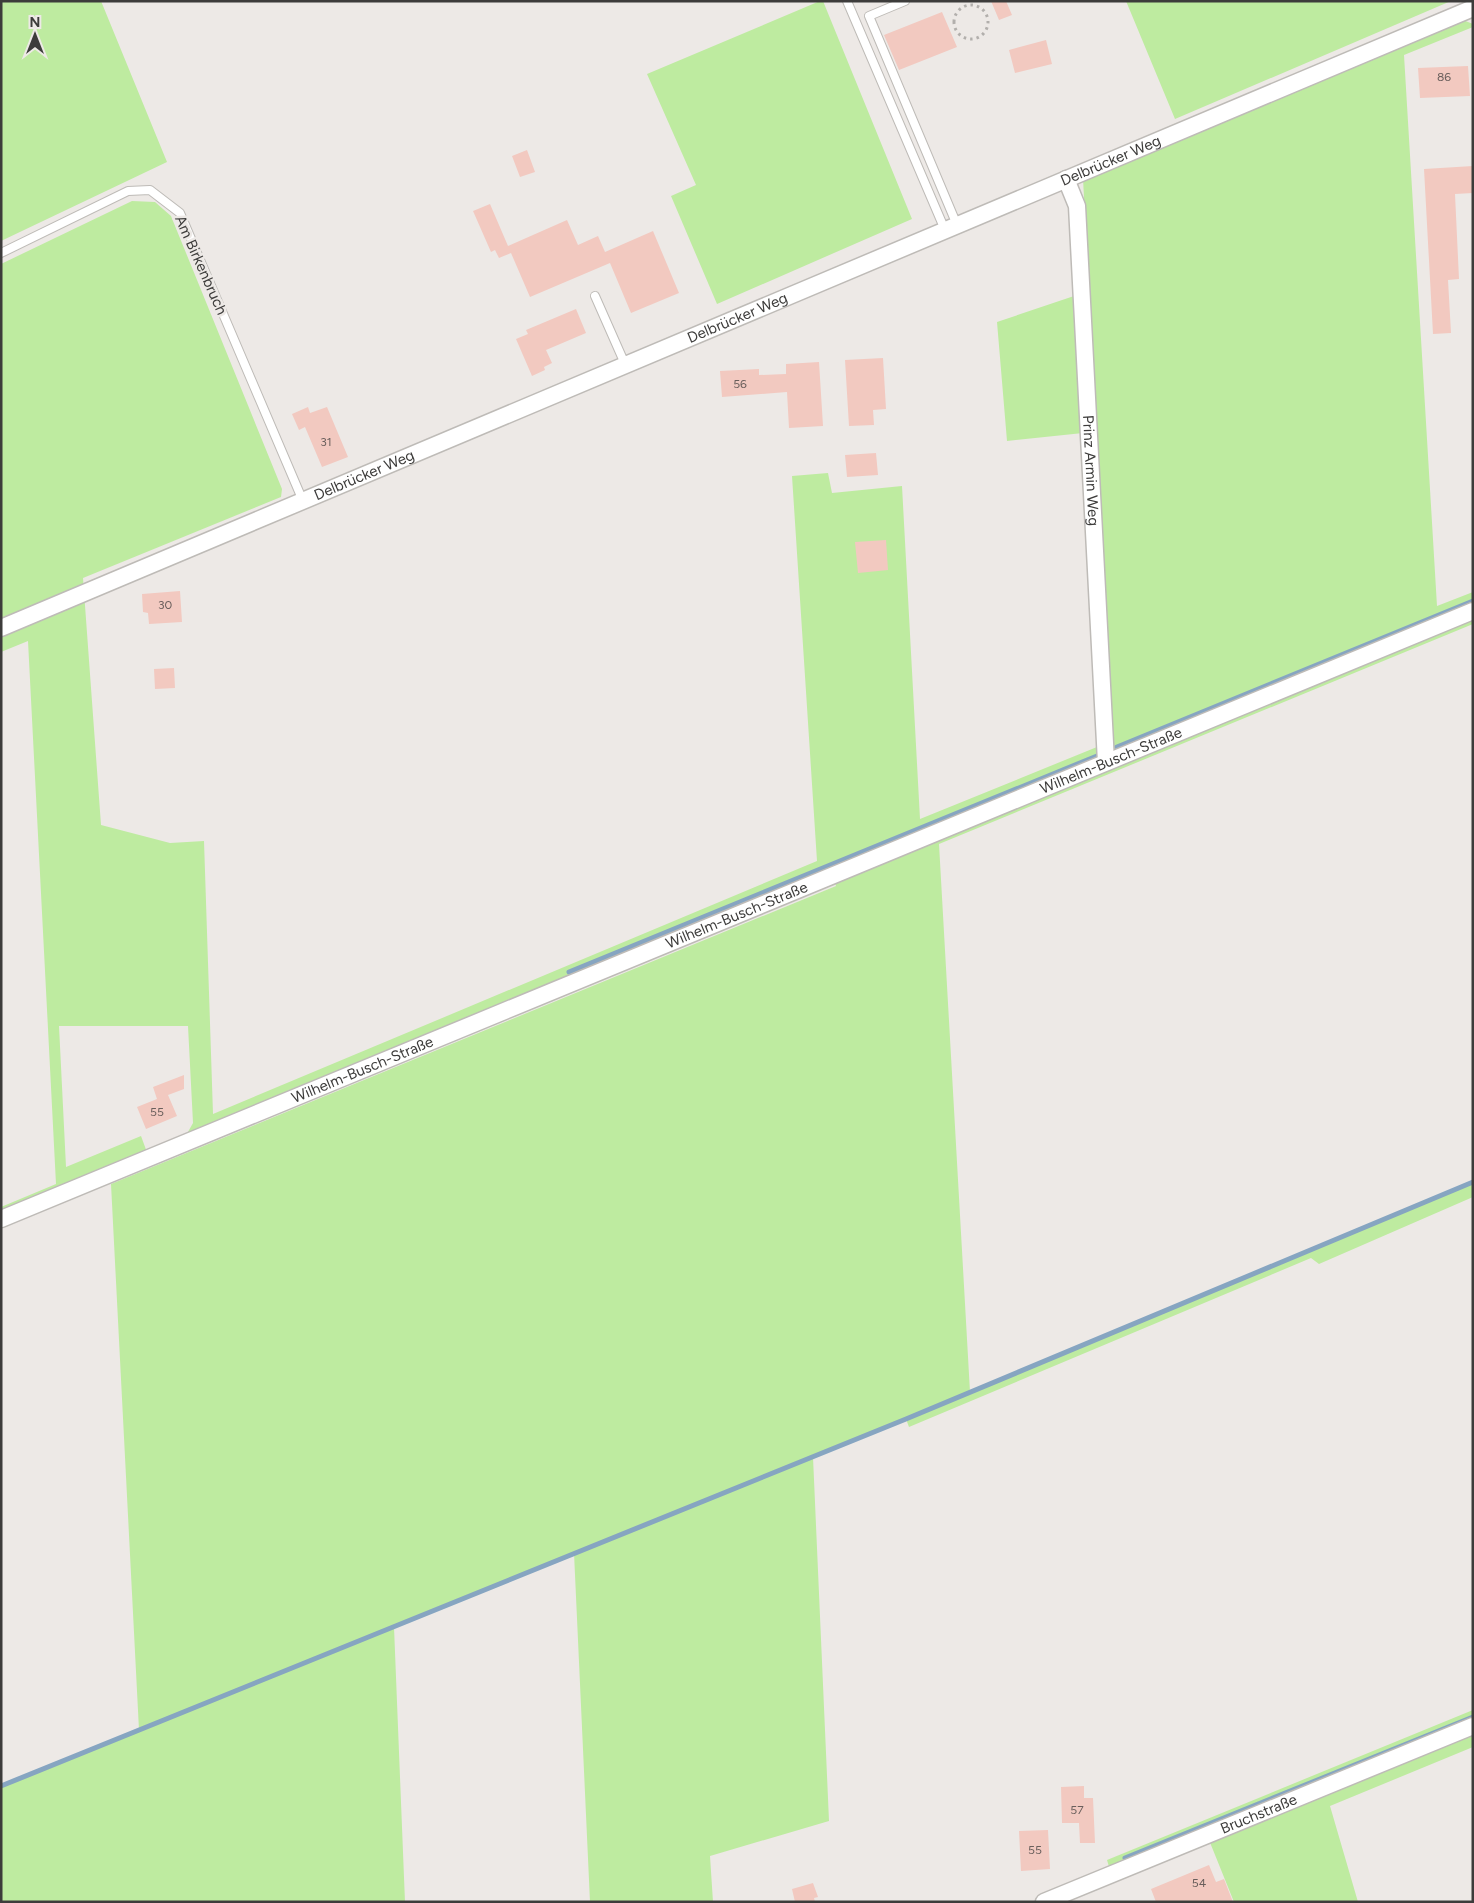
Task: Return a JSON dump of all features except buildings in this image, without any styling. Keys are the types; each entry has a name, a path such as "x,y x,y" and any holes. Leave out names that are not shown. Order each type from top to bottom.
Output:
{"street":[{"name":"Delbrücker Weg","path":"1,628 1473,8"},
{"name":"Prinz Armin Weg","path":"1066,179 1077,206 1106,762"},
{"name":"Wilhelm-Busch-Straße","path":"1,1219 1473,611"},
{"name":"Bruchstraße","path":"1044,1902 1473,1726"}],"lane":[{"path":"847,1 951,227"},
{"path":"905,1 870,16 951,227"},
{"name":"Am Birkenbruch","path":"1,253 128,191 150,190 180,212 303,501"},
{"path":"595,296 625,364"}],"path":[{"path":"964,6 978,6 987,16 986,30 975,38 962,36 957,30 955,17 964,6"}],"green space":[{"path":"1,1 101,1 167,162 1,241"},
{"path":"823,1 912,219 717,304 671,196 696,185 647,74"},
{"path":"1126,1 1451,1 1175,119"},
{"path":"1463,20 1473,24 1473,27 1404,55 1437,606 1473,592 1473,607 1112,756 1083,178"},
{"path":"132,201 155,202 171,216 282,489 281,497 83,578 101,825 170,843 204,841 213,1114 817,861 792,476 828,473 832,493 902,486 920,819 1097,747 1097,762 184,1139 193,1123 188,1026 59,1026 66,1167 141,1136 148,1155 1,1215 1,1207 56,1184 28,641 1,652 1,264"},
{"path":"1077,295 1083,433 1007,441 997,322"},
{"path":"1473,615 1473,624 939,844 970,1392 1473,1182 1473,1197 1319,1264 1311,1258 909,1427 906,1419 813,1457 829,1821 710,1856 713,1902 590,1902 574,1553 394,1627 405,1902 1,1902 1,1786 139,1730 111,1184 836,886 834,879"},
{"path":"1473,1710 1473,1747 1330,1806 1358,1902 1234,1902 1209,1840 1110,1870 1107,1860"}],"waterway":[{"path":"1117,747 1473,601"},
{"path":"569,972 1097,756"},
{"path":"1,1786 906,1419 1473,1182"},
{"path":"1125,1858 1473,1717"}]}
